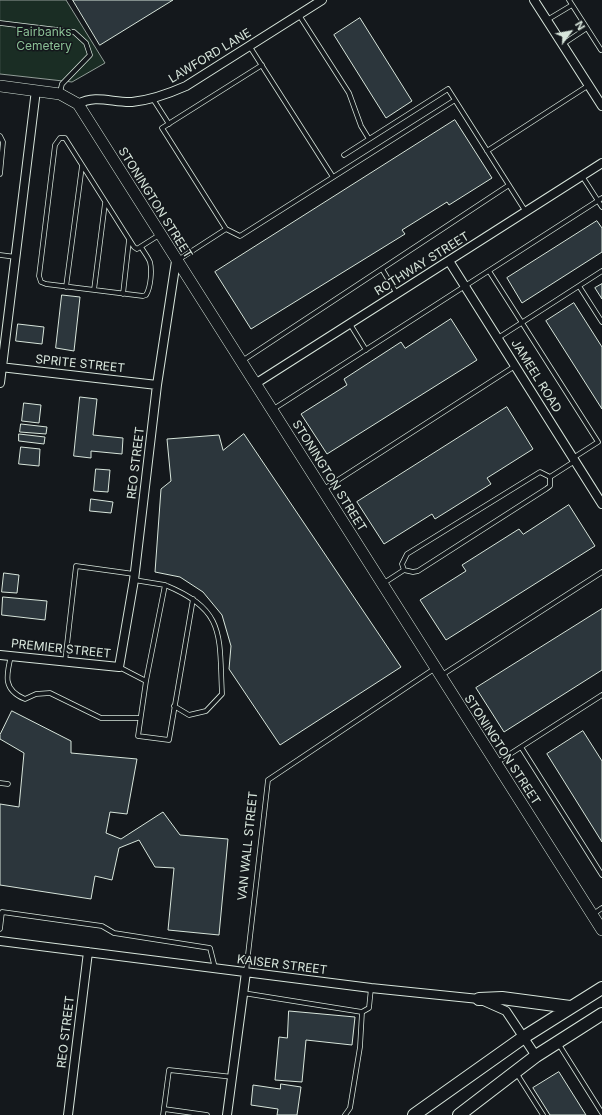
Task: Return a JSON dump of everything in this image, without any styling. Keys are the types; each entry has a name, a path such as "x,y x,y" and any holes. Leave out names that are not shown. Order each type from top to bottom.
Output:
{"main road":[{"path":"414,1115 524,1037 602,988"},
{"path":"479,998 502,998 570,1007"},
{"path":"459,1115 536,1056 602,1014"}],"street":[{"name":"LAWFORD LANE","path":"78,104 93,98 131,102 153,99 186,86 250,47 322,0"},
{"path":"534,0 602,106"},
{"name":"STONINGTON STREET","path":"0,86 60,94 78,104 240,362 602,930"},
{"path":"0,383 36,90"},
{"name":"ROTHWAY STREET","path":"255,384 602,163"},
{"name":"REO STREET","path":"120,667 134,577 157,385 176,261"},
{"name":"JAMEEL ROAD","path":"449,261 602,504"},
{"name":"SPRITE STREET","path":"1,367 157,385"},
{"name":"PREMIER STREET","path":"0,655 120,667"},
{"name":"KAISER STREET","path":"0,941 371,988 479,998 506,1011 536,1056"},
{"name":"REO STREET","path":"68,1115 88,952"},
{"name":"VAN WALL STREET","path":"227,1115 246,972"}],"lane":[{"path":"569,0 602,50"},
{"path":"547,20 572,5"},
{"path":"299,15 349,93 361,126 369,139"},
{"path":"0,24 74,32 86,43 90,55 62,84 60,94"},
{"path":"563,44 587,28"},
{"path":"250,47 333,177"},
{"path":"262,65 162,128 226,229 240,236 455,100"},
{"path":"487,151 589,85"},
{"path":"344,155 448,89 526,212"},
{"path":"153,99 169,124"},
{"path":"0,136 4,142 0,174"},
{"path":"142,247 149,260 150,266 149,291 146,295 142,296 66,287 41,282 39,276 55,145 60,138 65,138 129,240 137,249 160,235"},
{"path":"66,287 82,165"},
{"path":"582,176 600,200 602,207"},
{"path":"240,362 509,185"},
{"path":"272,410 600,200"},
{"path":"94,290 105,202"},
{"path":"176,261 226,229"},
{"path":"123,294 129,240"},
{"path":"0,256 16,257"},
{"path":"382,269 397,294"},
{"path":"489,271 598,442 550,477"},
{"path":"498,339 602,271"},
{"path":"579,286 602,322"},
{"path":"350,324 366,350"},
{"path":"322,490 515,366"},
{"path":"404,570 402,564 407,554 536,473 544,473 550,477"},
{"path":"382,584 404,570 413,572 418,571 546,489 550,486 550,477"},
{"path":"64,662 76,566 134,577 165,585 193,599 208,611 220,637 222,694 206,711 188,716 174,706"},
{"name":"VAN WALL STREET","path":"246,972 268,780 602,572"},
{"path":"165,585 146,681 138,736 169,740 193,599"},
{"path":"11,656 6,679 10,689 17,696 25,699 36,694 50,693 101,718 140,718"},
{"path":"120,667 146,681"},
{"path":"496,763 602,696"},
{"path":"520,747 602,874"},
{"path":"0,783 8,784"},
{"path":"592,915 602,908"},
{"path":"0,929 2,912 102,926 114,933 210,948 215,968"},
{"path":"244,993 362,1012 369,1008 371,988"},
{"path":"345,1115 350,1108 360,1047 362,1012"},
{"path":"557,1043 602,1112"},
{"path":"163,1115 169,1070 233,1077"},
{"path":"516,1072 543,1115"},
{"path":"164,1109 178,1113 207,1115"}],"green space":[{"name":"Fairbanks Cemetery","path":"0,0 66,0 105,63 72,82 0,74"}],"building":[{"path":"73,0 173,0 100,45"},
{"path":"360,18 412,101 386,118 334,35"},
{"path":"455,120 492,178 449,205 447,202 402,230 405,234 251,329 215,272"},
{"path":"597,221 602,228 602,252 522,303 507,278"},
{"path":"602,284 602,299 595,288"},
{"path":"62,295 80,297 74,351 56,348"},
{"path":"574,303 602,347 602,409 546,321"},
{"path":"451,319 477,360 327,454 301,414 347,385 344,379 401,342 405,348"},
{"path":"18,324 44,327 42,344 16,341"},
{"path":"80,397 97,399 93,435 123,438 122,454 91,451 91,458 74,456"},
{"path":"24,403 41,405 39,423 22,421"},
{"path":"507,407 533,449 487,478 491,484 435,519 432,514 384,544 357,502"},
{"path":"21,424 47,427 46,434 20,432"},
{"path":"19,434 45,437 44,444 19,441"},
{"path":"244,434 401,667 280,745 229,669 231,646 222,615 203,592 180,577 155,572 161,489 171,481 167,439 219,435 223,450"},
{"path":"21,447 40,449 39,466 19,464"},
{"path":"96,469 110,470 108,492 94,491"},
{"path":"91,499 113,502 111,513 90,511"},
{"path":"569,505 595,546 446,640 420,600 466,571 462,565 519,529 523,534"},
{"path":"4,573 19,575 17,593 2,592"},
{"path":"3,597 47,601 45,620 2,615"},
{"path":"602,609 602,670 504,732 476,688"},
{"path":"12,711 71,741 71,753 137,759 127,814 110,812 106,833 121,839 163,812 180,835 228,839 219,935 168,930 174,868 155,867 139,840 119,848 112,880 95,876 91,899 0,885 0,804 19,807 24,753 0,739 0,735"},
{"path":"583,731 602,761 602,842 547,754"},
{"path":"289,1011 355,1017 352,1045 306,1040 302,1082 275,1080 279,1037 287,1038"},
{"path":"559,1072 586,1115 550,1115 533,1088"},
{"path":"281,1084 301,1087 297,1115 277,1115 278,1109 251,1105 253,1085 280,1089"}]}
